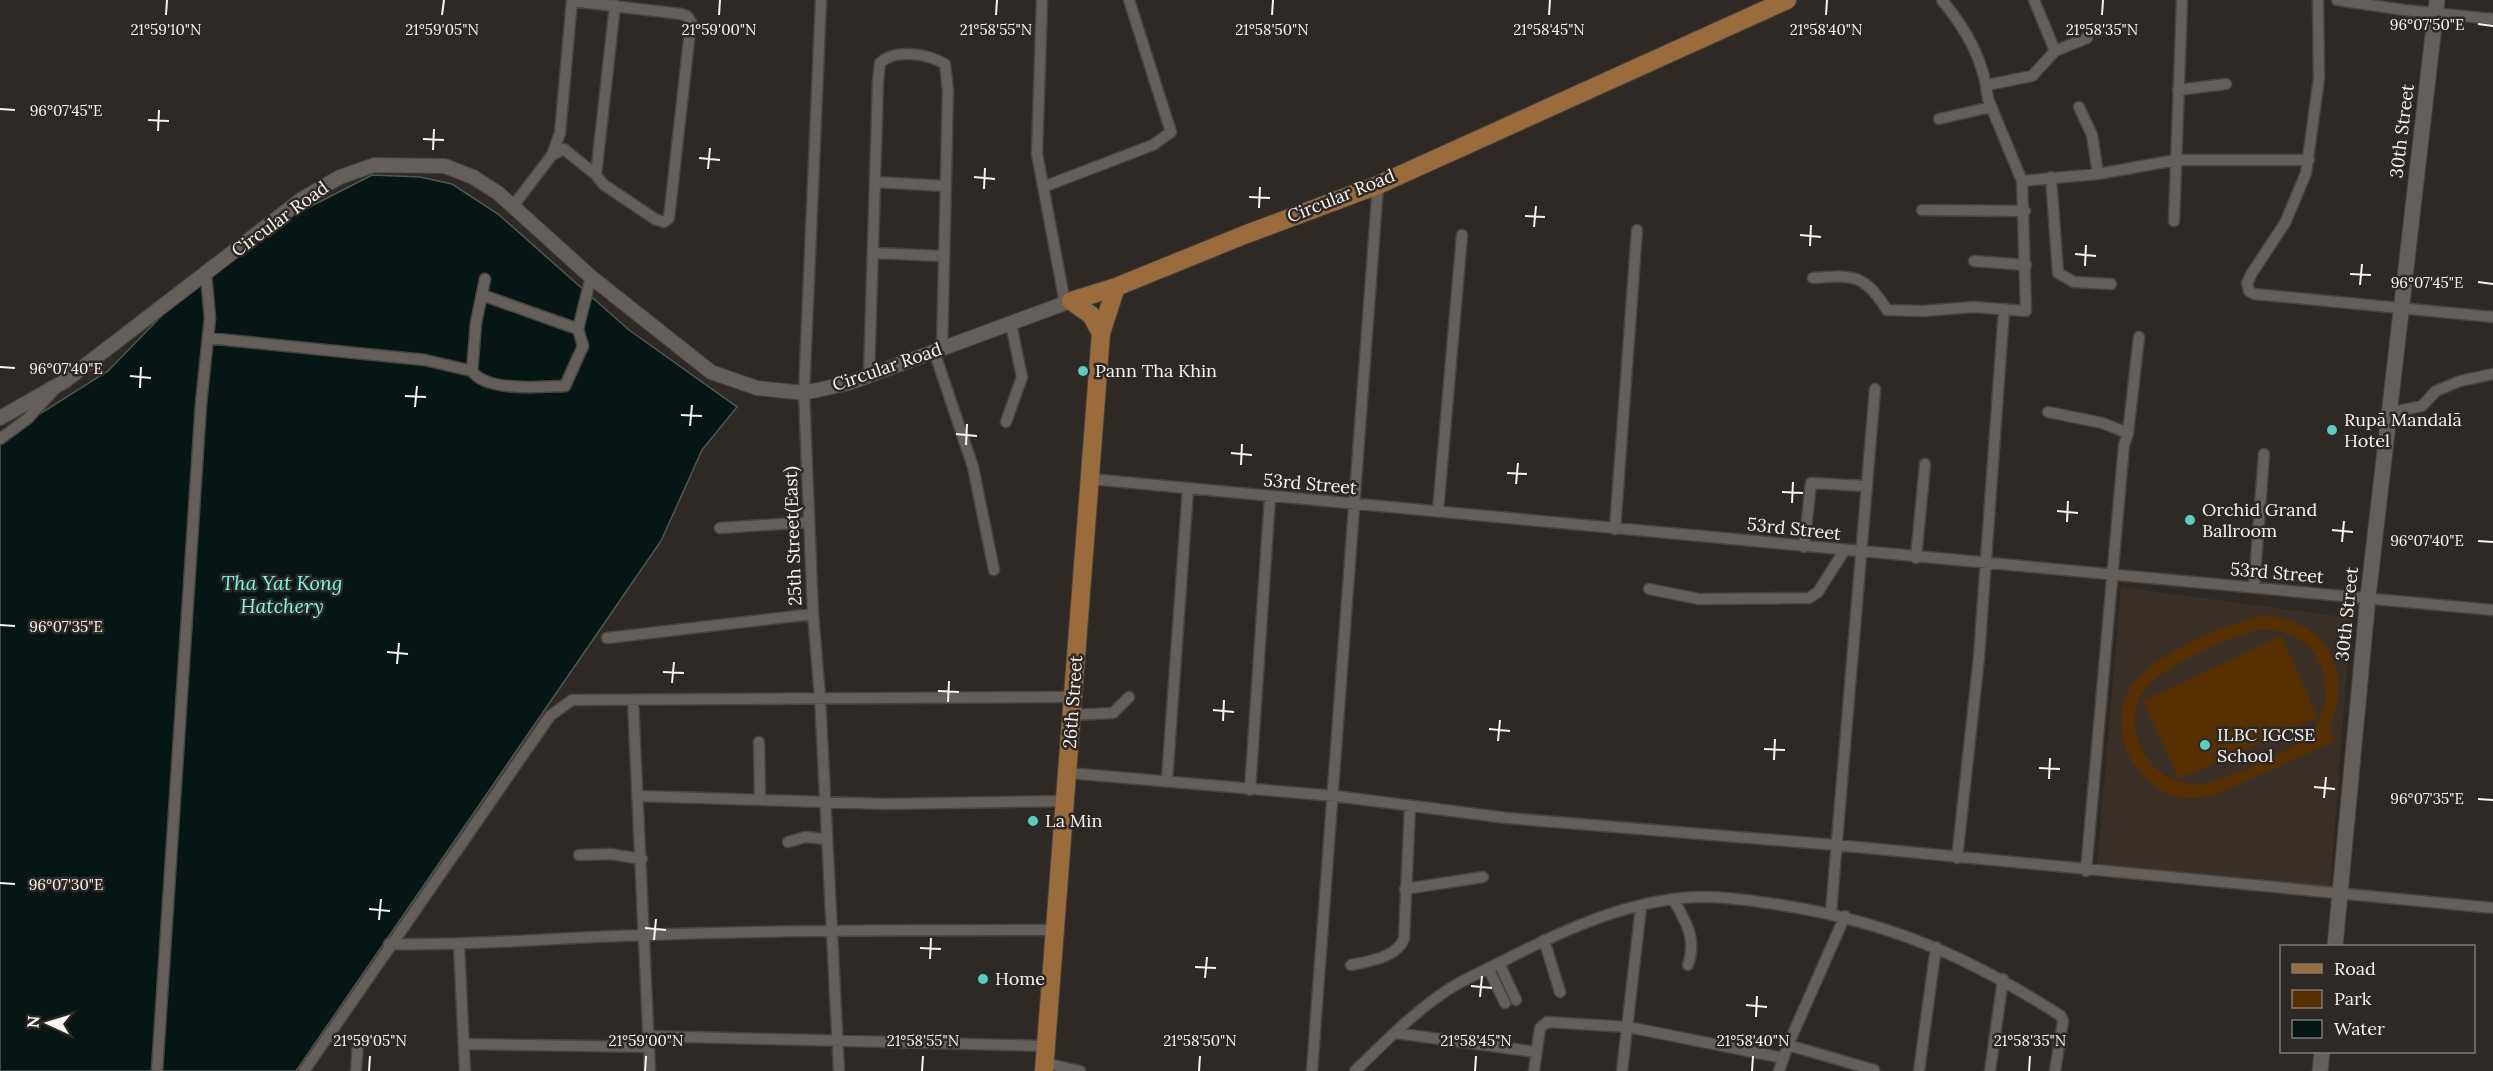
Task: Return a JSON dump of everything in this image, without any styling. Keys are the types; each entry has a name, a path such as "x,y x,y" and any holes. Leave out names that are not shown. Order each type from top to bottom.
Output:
{"main road":[{"name":"Circular Road","path":"1068,302 1116,287 1244,235 1378,185 1787,0"},
{"name":"30th Street","path":"2334,945 2399,309 2436,7"},
{"name":"26th Street","path":"1045,1060 1067,801 1101,333 1116,287"},
{"path":"1068,302 1091,315 1101,333"},
{"path":"2320,1071 2322,1053"}],"street":[{"path":"513,206 552,155 560,133 572,0 687,16 691,22 669,218 664,222 655,219 603,184 596,175 564,149 552,155"},
{"name":"25th Street(East)","path":"821,0 804,393 813,614 820,697 839,1071"},
{"path":"1042,0 1037,154 1068,302"},
{"path":"1043,187 1153,145 1171,132 1129,0"},
{"path":"1813,279 1840,275 1859,278 1874,289 1887,310 1923,311 1974,307 2026,311 2025,211 2022,180 1992,107 1987,85 1969,36 1942,0"},
{"path":"2034,0 2055,51"},
{"path":"2174,221 2182,0"},
{"path":"2318,0 2319,78 2303,182 2292,209 2252,273 2247,283 2248,291 2254,294 2493,317"},
{"path":"2337,0 2436,7 2493,19"},
{"path":"596,175 615,5"},
{"path":"1987,85 2032,76 2055,51 2087,38"},
{"path":"869,376 880,63 887,56 899,54 934,57 945,64 948,92 942,320 938,350 973,467 994,570"},
{"path":"2178,90 2226,84"},
{"path":"1939,119 1992,107"},
{"path":"2079,107 2092,135 2098,174"},
{"path":"2022,180 2098,174 2176,160 2308,160"},
{"name":"Circular Road","path":"0,418 55,388 178,293 206,275 302,199 340,177 374,165 445,166 473,177 498,193 591,277 711,372 757,388 804,393 849,384 1068,302"},
{"path":"2051,177 2058,273 2074,282 2111,284"},
{"path":"875,182 945,186"},
{"path":"1312,1071 1335,796 1353,504 1378,185"},
{"path":"1922,210 2025,211"},
{"path":"1615,529 1636,230"},
{"path":"1438,511 1462,235"},
{"path":"873,253 943,255"},
{"path":"1974,261 2026,265"},
{"path":"157,1071 208,338 209,297 206,275"},
{"path":"208,338 425,360 444,367 472,371 480,381 532,388 565,386 583,346 578,329 591,277"},
{"path":"472,371 476,323 485,279"},
{"path":"482,295 578,329"},
{"path":"1957,858 1986,565 2004,309"},
{"path":"1006,422 1022,377 1011,324"},
{"path":"2086,871 2124,445 2128,433 2139,337"},
{"path":"2388,413 2422,406 2436,391 2460,381 2493,374"},
{"path":"0,439 27,419 55,388"},
{"path":"1831,912 1875,389"},
{"path":"2049,412 2102,423 2128,433"},
{"path":"2254,587 2264,454"},
{"path":"1916,558 1925,464"},
{"name":"53rd Street","path":"1091,479 1986,565 2368,597 2493,610"},
{"path":"1804,547 1811,483 1866,486"},
{"path":"1167,780 1188,489"},
{"path":"1250,790 1269,497"},
{"path":"720,528 809,522"},
{"path":"1649,589 1699,599 1809,598 1818,592 1844,551"},
{"path":"607,638 813,614"},
{"path":"304,1071 550,716 572,700 820,697 1073,706 1113,712 1129,697"},
{"path":"633,700 650,1071"},
{"path":"759,742 760,800"},
{"path":"1068,773 1335,796 1507,818 1836,845 2340,896 2493,908"},
{"path":"639,796 825,802 1067,801"},
{"path":"1351,965 1377,959 1401,945 1410,806"},
{"path":"788,842 805,837 827,839"},
{"path":"579,855 610,854 642,859"},
{"path":"1405,889 1483,877"},
{"path":"1355,1071 1395,1033 1445,991 1544,940 1577,925 1641,907 1673,899 1707,897 1752,900 1831,912 1936,947 2003,979 2061,1016 2063,1021 2055,1071"},
{"path":"1673,899 1692,935 1692,951 1688,964"},
{"path":"1622,1071 1641,907"},
{"path":"1779,1071 1788,1045 1845,916"},
{"path":"390,944 459,945 644,935 833,930 1056,930"},
{"path":"1544,940 1560,992"},
{"path":"459,945 465,1071"},
{"path":"1919,1071 1936,947"},
{"path":"1488,968 1511,1002 1499,963"},
{"path":"1989,1071 2003,979"},
{"path":"1534,1071 1543,1023 1628,1027 1783,1059"},
{"path":"1395,1033 1536,1052"},
{"path":"356,1071 358,1041"},
{"path":"464,1044 649,1041 837,1042 1045,1060 1080,1071"},
{"path":"1788,1045 1874,1070"}],"shaded area":[{"path":"2121,587 2351,618 2330,888 2097,866"}],"green space":[{"path":"2267,616 2289,621 2307,629 2321,640 2331,654 2337,670 2338,689 2336,708 2329,729 2335,741 2215,795 2187,798 2170,795 2144,777 2134,765 2127,751 2122,736 2121,720 2130,689 2154,664 2172,652 2212,632","holes":["2260,630 2280,631 2291,635 2304,643 2314,654 2325,680 2323,709 2317,723 2309,735 2289,748 2258,764 2212,782 2185,783 2169,777 2155,767 2144,754 2137,739 2134,722 2136,706 2144,690 2165,672 2198,653 2233,638"]},
{"path":"2281,636 2318,717 2179,779 2143,701"}],"water":[{"name":"Tha Yat Kong Hatchery","path":"372,175 420,177 452,184 498,214 629,330 737,407 702,450 661,541 296,1071 0,1071 0,443 19,427 108,371 176,301 237,251 296,214"}],"place":[{"name":"Pann Tha Khin","path":"1083,371"},
{"name":"Rupā Mandalā Hotel","path":"2332,430"},
{"name":"Orchid Grand Ballroom","path":"2190,520"},
{"name":"ILBC IGCSE School","path":"2205,745"},
{"name":"La Min","path":"1033,821"},
{"name":"Home","path":"983,979"}]}
